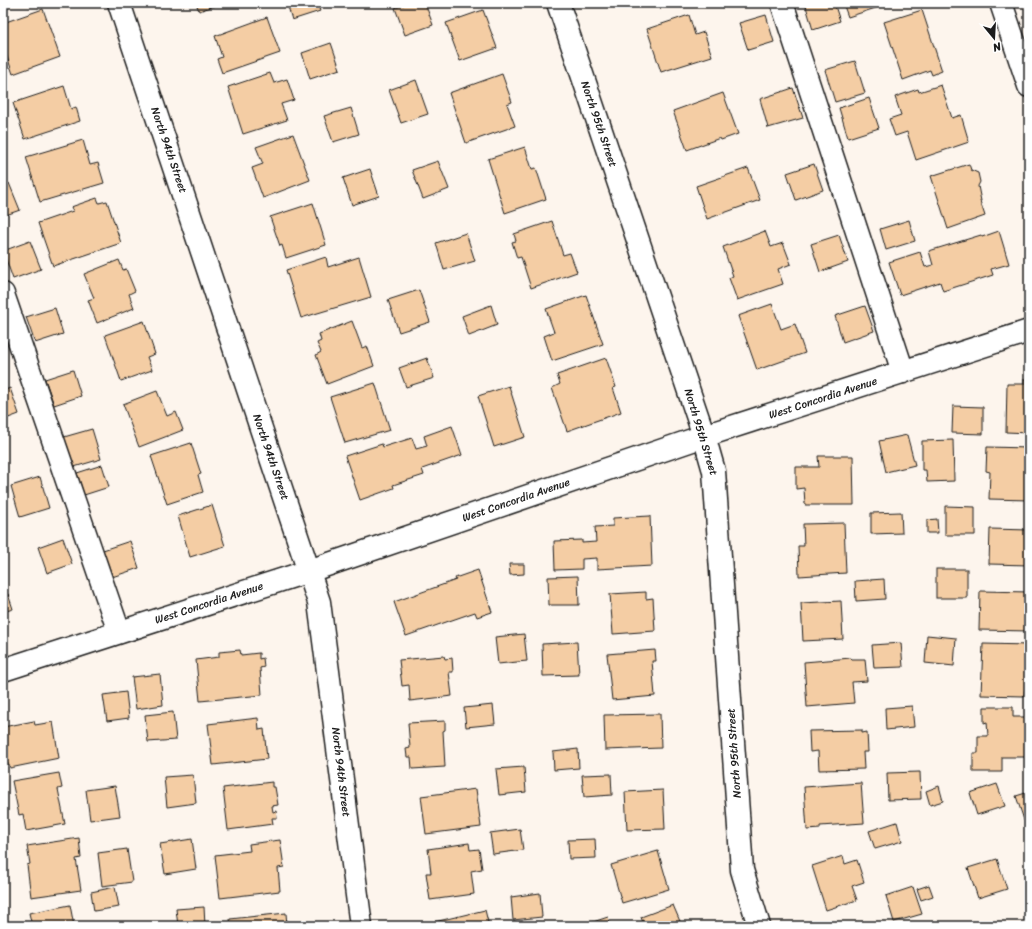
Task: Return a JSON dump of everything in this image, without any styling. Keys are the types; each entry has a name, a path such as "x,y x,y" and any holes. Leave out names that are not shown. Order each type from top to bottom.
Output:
{"street":[{"name":"North 94th Street","path":"120,3 310,571 319,602 361,926"},
{"name":"North 95th Street","path":"558,3 704,436 714,471 742,870 759,926"},
{"path":"782,3 903,372"},
{"path":"1001,3 1029,86"},
{"path":"3,294 119,632"},
{"name":"West Concordia Avenue","path":"3,670 310,571 704,436 1029,331"}],"building":[{"path":"196,3 223,3 199,11"},
{"path":"287,3 317,3 320,11 292,20"},
{"path":"409,3 425,3 433,25 405,35 395,8"},
{"path":"805,3 834,3 840,21 813,30"},
{"path":"843,3 891,3 848,17"},
{"path":"43,9 60,57 13,74 3,45 3,23"},
{"path":"483,10 497,48 460,61 446,23"},
{"path":"922,10 942,71 932,75 930,70 903,80 884,22"},
{"path":"689,15 695,35 704,32 712,56 661,72 647,29"},
{"path":"766,15 774,42 748,50 739,23"},
{"path":"267,17 280,53 222,73 217,59 222,57 215,36"},
{"path":"331,43 340,69 310,79 302,53"},
{"path":"855,61 865,93 835,102 825,70"},
{"path":"270,73 274,83 287,79 294,100 281,104 287,120 243,134 228,87"},
{"path":"502,74 512,102 507,104 515,126 466,143 449,93"},
{"path":"416,80 428,114 401,123 389,90"},
{"path":"941,85 952,118 961,115 969,142 916,160 907,132 895,136 889,119 901,115 895,97 918,89 919,92"},
{"path":"64,86 71,109 76,107 80,121 25,139 13,103"},
{"path":"793,88 803,118 768,128 760,99"},
{"path":"723,93 738,134 721,140 720,138 687,150 673,111"},
{"path":"869,98 879,128 848,138 839,108"},
{"path":"351,108 359,134 333,142 324,116"},
{"path":"293,134 310,180 263,198 252,168 263,164 256,147"},
{"path":"83,140 90,165 98,163 104,183 40,202 26,157"},
{"path":"525,147 532,169 536,168 546,199 505,213 488,159"},
{"path":"438,161 449,189 423,199 412,170"},
{"path":"814,164 823,190 796,200 787,173"},
{"path":"969,164 971,170 978,173 980,182 978,186 980,201 985,216 948,229 931,176"},
{"path":"748,168 760,200 707,219 696,186"},
{"path":"370,169 379,196 352,205 343,178"},
{"path":"9,183 20,210 3,216 3,185"},
{"path":"97,198 99,203 107,201 121,243 53,266 38,223 73,211 71,207"},
{"path":"313,203 326,245 286,258 282,245 280,246 270,217"},
{"path":"909,220 915,241 886,250 880,229"},
{"path":"552,221 563,255 570,253 577,272 531,288 521,257 517,258 512,242 516,241 514,234"},
{"path":"765,231 771,247 783,243 791,264 778,269 783,284 737,300 729,278 733,276 723,247"},
{"path":"999,231 1009,264 991,269 993,275 943,291 940,282 900,295 889,262 920,252 925,267 933,265 929,251"},
{"path":"466,233 475,261 444,270 436,243"},
{"path":"839,235 848,262 820,272 811,244"},
{"path":"30,241 41,269 13,279 3,251"},
{"path":"326,257 328,267 359,257 371,297 301,318 286,270"},
{"path":"119,260 123,270 126,269 135,291 129,294 134,308 97,323 88,300 94,298 84,274"},
{"path":"419,290 430,322 399,332 388,300"},
{"path":"586,295 603,344 552,361 544,336 554,332 546,309"},
{"path":"772,304 781,329 795,324 805,353 757,370 738,316"},
{"path":"491,305 497,325 469,336 462,316"},
{"path":"865,306 874,331 843,342 835,316"},
{"path":"55,308 63,334 35,343 26,317"},
{"path":"144,321 155,354 147,357 152,370 121,381 105,335"},
{"path":"352,321 362,348 367,346 374,366 327,384 316,355 321,352 317,343 321,341 319,334"},
{"path":"427,358 434,378 406,387 399,368"},
{"path":"606,358 616,387 613,388 621,412 567,431 552,388 560,384 557,375"},
{"path":"73,370 81,396 54,405 45,379"},
{"path":"1024,379 1029,379 1029,433 1006,432 1007,384 1024,384"},
{"path":"375,383 390,430 345,443 330,397"},
{"path":"509,386 525,437 494,447 478,396"},
{"path":"10,388 19,414 3,420 3,391"},
{"path":"157,391 167,416 176,412 183,430 139,447 123,404"},
{"path":"953,406 983,407 983,434 952,433"},
{"path":"452,426 462,455 422,469 424,475 393,485 394,488 360,500 345,456 382,444 383,447 412,438 416,449 427,446 424,436"},
{"path":"92,429 101,459 74,467 64,437"},
{"path":"907,435 915,465 886,472 879,441"},
{"path":"953,440 954,481 927,482 926,470 922,470 922,441"},
{"path":"191,443 201,474 198,475 203,492 167,504 151,456"},
{"path":"987,447 1029,448 1029,500 989,499 990,472 986,471"},
{"path":"818,456 853,456 854,505 805,505 804,488 796,489 796,467 819,467"},
{"path":"102,465 109,487 84,495 77,473"},
{"path":"40,477 49,508 20,517 11,486"},
{"path":"212,505 225,546 190,557 178,516"},
{"path":"945,506 975,507 975,535 945,535"},
{"path":"901,512 902,533 871,534 871,513"},
{"path":"650,516 652,566 597,569 597,558 582,559 582,569 555,570 554,541 582,540 582,543 596,542 595,527 613,526 613,518"},
{"path":"937,519 938,533 927,533 927,520"},
{"path":"844,523 846,573 799,576 798,546 804,546 803,524"},
{"path":"990,529 1029,530 1029,565 989,564"},
{"path":"63,538 72,564 47,573 38,547"},
{"path":"130,541 139,568 112,577 103,550"},
{"path":"509,564 524,564 524,574 510,575"},
{"path":"936,569 967,569 967,598 936,598"},
{"path":"478,570 492,612 477,617 475,612 406,636 394,602 456,580 455,578"},
{"path":"578,576 579,605 549,605 548,577"},
{"path":"884,579 885,599 856,601 855,581"},
{"path":"3,587 6,595 8,594 13,609 3,612"},
{"path":"980,591 1029,592 1029,631 979,630"},
{"path":"646,592 646,599 653,598 655,631 613,634 610,594"},
{"path":"841,601 843,639 803,641 801,603"},
{"path":"524,634 527,661 498,664 495,637"},
{"path":"927,635 956,638 954,666 925,663"},
{"path":"577,642 579,675 543,676 542,644"},
{"path":"901,643 903,667 874,668 872,645"},
{"path":"983,644 1029,645 1029,690 1025,690 1024,696 981,695"},
{"path":"240,650 241,655 259,653 259,659 263,658 264,667 260,668 262,695 200,701 196,660 219,657 219,652"},
{"path":"655,650 656,661 652,661 655,696 612,700 607,654"},
{"path":"444,656 445,659 452,658 453,672 449,672 452,696 410,701 409,685 402,686 399,660"},
{"path":"851,658 865,659 867,681 852,682 854,703 807,707 804,662"},
{"path":"160,674 163,705 136,709 132,677"},
{"path":"126,692 129,718 107,721 103,695"},
{"path":"493,705 495,724 466,727 464,708"},
{"path":"912,706 914,727 886,730 885,708"},
{"path":"984,707 1013,707 1013,717 1029,717 1029,757 1002,757 1002,772 973,772 973,753 978,753 978,736 988,736 987,722 984,723"},
{"path":"173,712 176,740 148,742 145,715"},
{"path":"660,714 661,748 605,750 604,715"},
{"path":"258,718 259,730 264,729 267,759 213,765 208,724"},
{"path":"34,721 35,725 53,722 59,758 10,768 9,764 3,765 3,745 5,744 3,727"},
{"path":"445,721 445,730 443,731 445,767 412,769 411,757 407,757 406,749 410,748 408,723"},
{"path":"862,730 862,733 867,732 868,752 863,752 864,769 819,770 818,751 810,752 809,731"},
{"path":"578,749 579,768 554,770 553,752"},
{"path":"524,767 526,792 499,795 496,769"},
{"path":"920,772 921,799 888,800 887,773"},
{"path":"59,773 62,788 58,789 65,824 26,831 23,814 19,815 12,781"},
{"path":"611,774 612,795 584,797 582,775"},
{"path":"193,775 196,803 167,807 164,777"},
{"path":"272,782 272,787 275,787 278,805 272,806 273,812 276,811 277,818 272,818 273,824 228,830 223,788"},
{"path":"861,783 864,823 820,826 820,829 807,830 804,787"},
{"path":"997,784 1005,806 977,815 970,793"},
{"path":"115,786 120,816 90,820 86,790"},
{"path":"939,786 943,801 930,805 926,791"},
{"path":"476,789 481,827 426,834 421,796"},
{"path":"663,790 665,829 627,830 625,792"},
{"path":"1029,792 1029,835 1016,796"},
{"path":"897,822 902,841 875,849 869,831"},
{"path":"520,829 523,850 493,854 490,833"},
{"path":"79,838 81,858 76,859 81,890 31,897 27,865 30,864 27,846"},
{"path":"192,839 196,869 165,874 160,844"},
{"path":"595,839 596,858 569,859 568,840"},
{"path":"280,840 284,867 278,868 280,891 220,898 215,855 250,851 249,844"},
{"path":"469,843 470,850 479,849 482,869 471,871 474,894 430,900 426,873 431,873 428,849"},
{"path":"127,849 132,882 102,886 98,853"},
{"path":"658,851 669,889 622,903 611,865"},
{"path":"843,856 845,864 857,860 864,882 852,886 857,900 826,910 812,866"},
{"path":"997,859 1007,889 978,898 968,868"},
{"path":"929,885 933,896 921,900 917,889"},
{"path":"115,887 119,907 94,911 91,892"},
{"path":"913,887 922,914 894,922 886,896"},
{"path":"540,893 542,917 513,920 511,897"},
{"path":"70,905 74,926 32,926 29,913"},
{"path":"673,905 682,926 644,926 641,917"},
{"path":"204,907 205,926 178,926 176,909"},
{"path":"485,910 489,926 430,926 430,923"},
{"path":"286,913 287,926 231,926 230,919"},
{"path":"608,917 611,926 581,926"}]}
